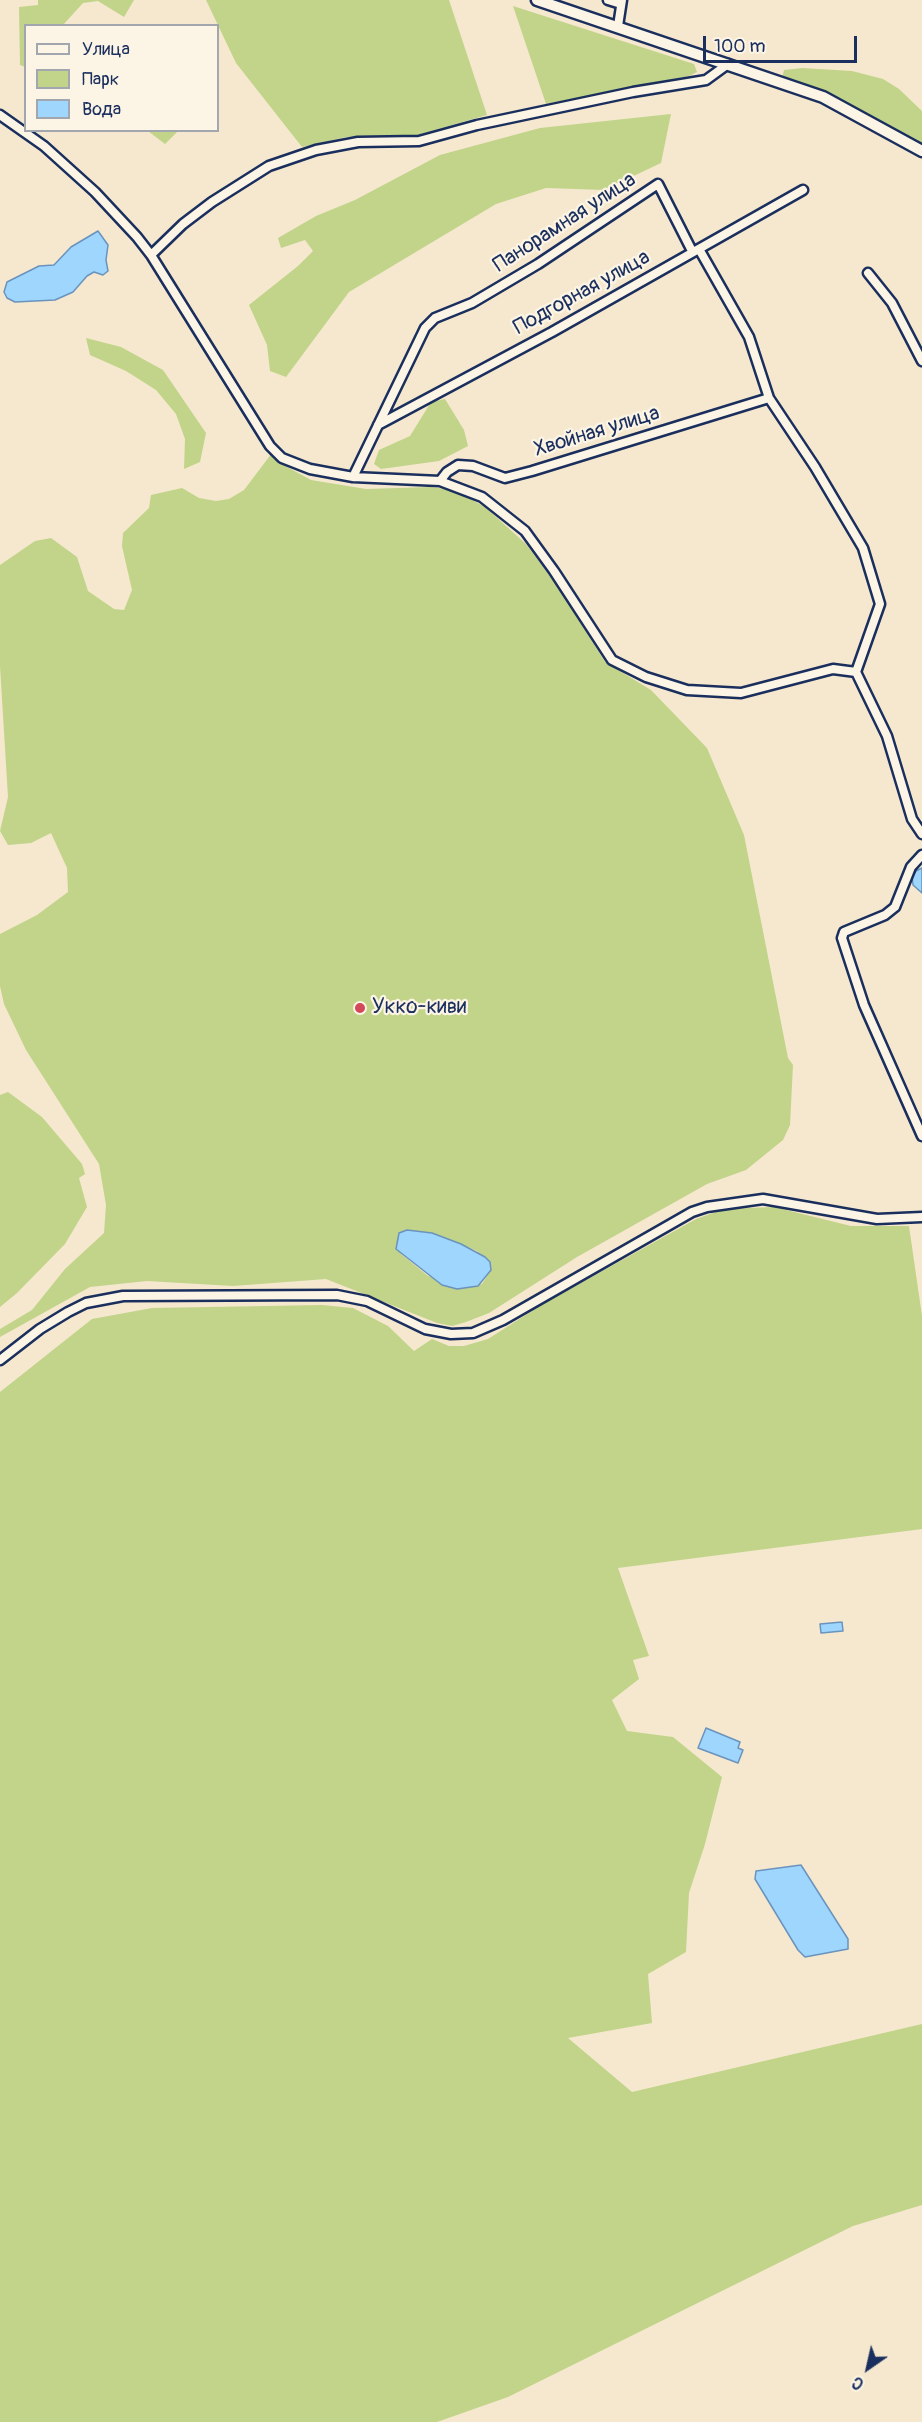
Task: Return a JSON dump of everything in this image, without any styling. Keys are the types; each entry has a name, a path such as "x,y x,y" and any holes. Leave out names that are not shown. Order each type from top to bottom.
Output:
{"street":[{"path":"537,0 823,97 922,152"},
{"path":"608,0 622,2 618,26"},
{"path":"151,255 183,224 212,202 270,166 316,150 358,142 419,141 477,125 633,92 706,80 728,64"},
{"path":"0,115 24,132"},
{"path":"25,132 95,192 151,255 270,446 282,458 310,468 353,477 440,481 482,497 525,531 612,660 621,667 687,690 741,693 833,669 856,672"},
{"name":"Панорамная улица","path":"378,426 425,328 435,318 472,303 538,264 658,184 696,250"},
{"name":"Подгорная улица","path":"378,426 552,332 803,190"},
{"path":"696,250 749,338 769,398 815,467 863,548 880,604 856,672 887,736 912,819 922,834"},
{"path":"868,273 892,303 922,361"},
{"name":"Хвойная улица","path":"440,481 447,472 458,465 473,466 505,478 769,398"},
{"path":"353,477 378,426"},
{"path":"922,855 911,867 895,907 885,915 844,932 842,938 864,1005 922,1136"},
{"path":"0,1360 40,1329 68,1312 86,1303 123,1296 337,1295 367,1301 434,1331 451,1334 473,1333 503,1320 692,1212 707,1207 763,1199 877,1219 922,1217"}],"green space":[{"path":"38,0 134,0 124,17 98,1 83,3 64,24 24,24 24,67 20,65 19,7 38,5"},
{"path":"206,0 449,0 487,115 417,135 346,137 302,147 236,63"},
{"path":"513,6 694,64 697,72 689,76 546,104"},
{"path":"802,68 852,71 883,79 899,89 922,111 922,147 782,78 784,70"},
{"path":"671,114 661,163 604,190 546,188 496,204 349,292 286,377 270,371 267,345 249,305 313,251 305,240 281,248 278,238 316,216 355,200 440,155 540,128"},
{"path":"149,132 177,132 165,144"},
{"path":"86,338 121,347 163,370 206,433 200,462 184,469 185,439 176,414 156,390 126,371 90,355"},
{"path":"445,399 464,430 468,446 439,461 381,469 374,464 379,450 410,436 431,402"},
{"path":"272,453 287,467 311,480 366,489 430,487 454,490 485,507 526,544 558,587 605,662 651,690 707,748 744,835 788,1058 793,1065 790,1125 783,1140 746,1170 707,1184 577,1257 489,1313 452,1326 437,1323 326,1279 233,1286 147,1281 90,1287 0,1337 0,1329 32,1310 65,1269 104,1233 106,1205 99,1164 26,1050 4,1004 0,986 0,934 37,915 68,892 67,868 51,833 31,843 8,845 0,831 8,797 0,666 0,565 35,541 51,538 77,557 88,591 114,609 124,610 132,590 122,546 123,533 149,508 151,495 182,488 199,498 216,501 229,499 244,490","holes":["448,1239 477,1251 491,1270 482,1284 471,1286 428,1276 401,1254"]},
{"path":"8,1092 42,1117 82,1164 85,1174 79,1178 87,1207 65,1244 0,1307 0,1095"},
{"path":"774,1207 851,1226 909,1226 922,1316 922,1529 618,1568 649,1656 633,1660 639,1679 612,1700 627,1731 673,1737 722,1777 705,1844 689,1893 686,1952 648,1974 652,2023 568,2038 632,2092 922,2024 922,2205 853,2226 508,2397 437,2422 0,2422 0,1392 92,1319 152,1308 322,1305 353,1308 388,1326 414,1351 432,1339 449,1346 464,1346 488,1339 543,1304 696,1219 724,1209"}],"water":[{"path":"98,231 108,245 106,260 108,271 103,275 94,272 87,276 73,292 55,300 15,302 7,298 4,292 7,282 39,266 54,265 71,247"},
{"path":"922,868 922,893 913,885 912,877"},
{"path":"407,1230 432,1233 461,1244 485,1257 490,1262 491,1270 478,1286 457,1289 442,1285 396,1249 399,1233"},
{"path":"842,1622 843,1631 821,1633 820,1624"},
{"path":"706,1728 740,1742 738,1748 743,1750 738,1763 698,1748"},
{"path":"801,1865 848,1939 848,1949 805,1957 798,1950 755,1879 756,1871"}],"place":[{"name":"Укко-киви","path":"360,1008"}]}
